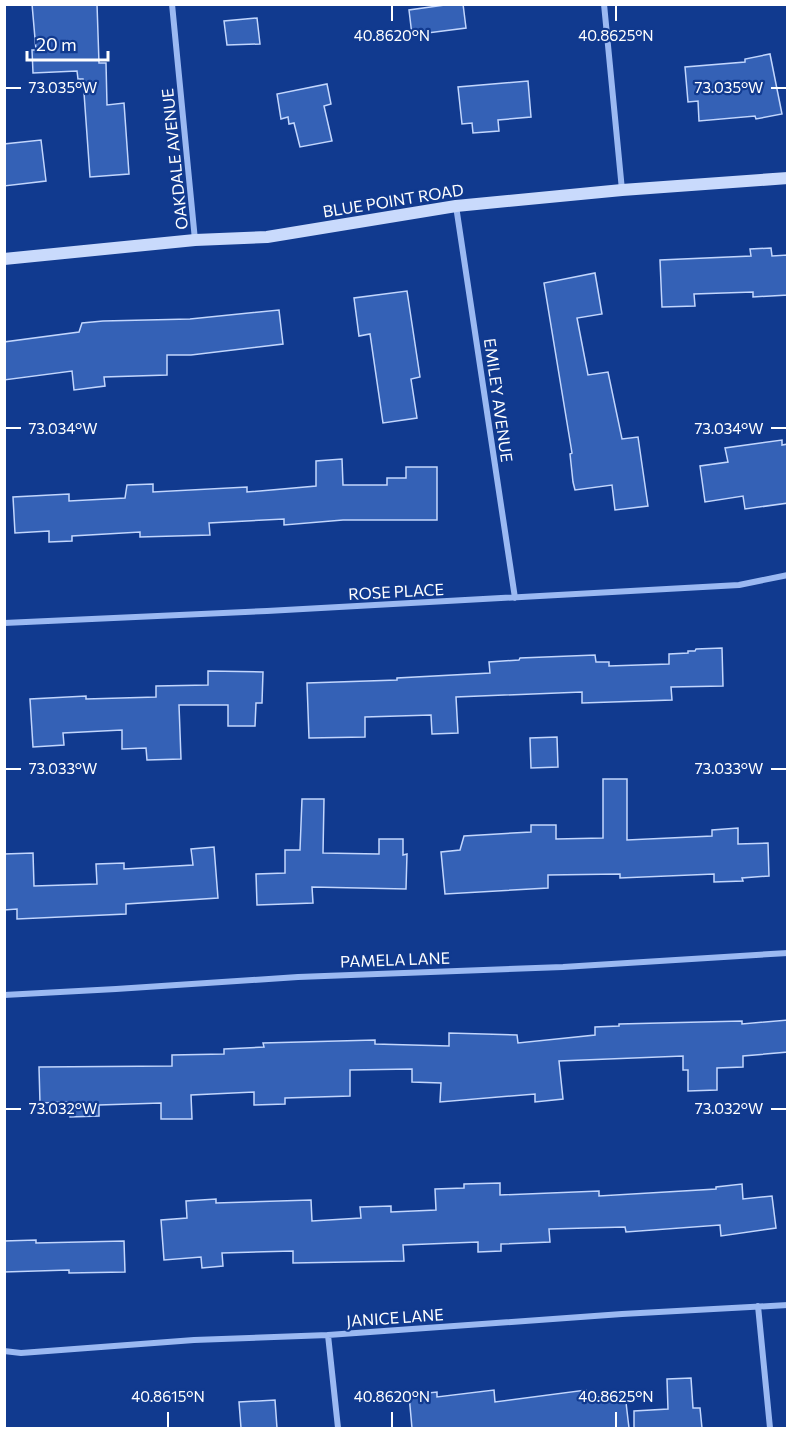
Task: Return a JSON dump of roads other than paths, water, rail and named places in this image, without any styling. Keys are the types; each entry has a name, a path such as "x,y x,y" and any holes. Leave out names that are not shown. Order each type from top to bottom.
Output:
{"street":[{"name":"OAKDALE AVENUE","path":"172,4 195,240"},
{"path":"604,4 622,190"},
{"name":"BLUE POINT ROAD","path":"4,259 195,240 267,237 456,206 622,190 788,178"},
{"name":"EMILEY AVENUE","path":"456,206 515,598"},
{"name":"ROSE PLACE","path":"4,623 739,585 788,575"},
{"name":"PAMELA LANE","path":"4,995 298,976 563,967 788,953"},
{"name":"JANICE LANE","path":"4,1351 21,1353 194,1340 328,1335 788,1305"},
{"path":"758,1306 770,1428"},
{"path":"328,1335 338,1428"}]}
